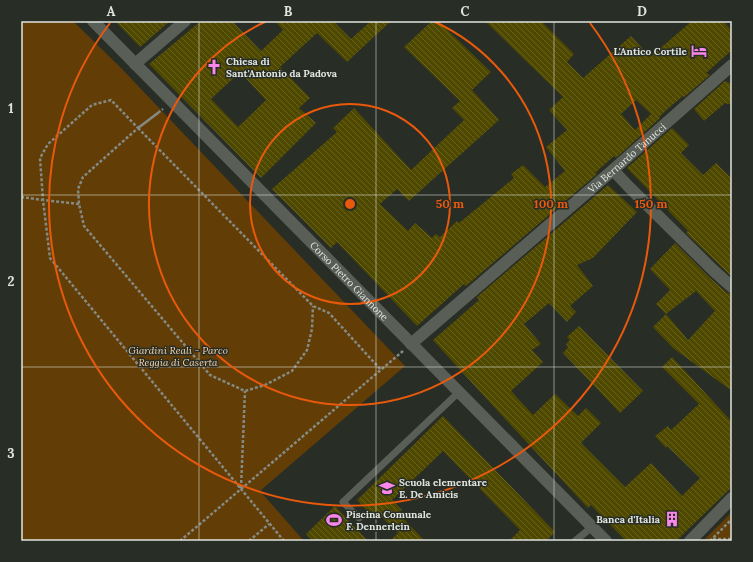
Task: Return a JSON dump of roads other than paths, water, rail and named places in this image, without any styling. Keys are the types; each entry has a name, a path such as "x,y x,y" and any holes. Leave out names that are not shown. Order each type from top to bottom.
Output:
{"street":[{"name":"Corso Pietro Giannone","path":"93,21 606,541"},
{"path":"135,64 185,21"},
{"name":"Via Bernardo Tanucci","path":"412,344 730,68"},
{"path":"613,170 714,271 732,287"},
{"path":"690,541 732,498"}],"lane":[{"path":"359,518 343,502 459,392"},
{"path":"575,541 592,527"}],"place":[{"name":"L'Antico Cortile","path":"699,51"},
{"name":"Chiesa di Sant'Antonio da Padova","path":"214,67"},
{"name":"Scuola elementare E. De Amicis","path":"387,488"},
{"name":"Banca d'Italia","path":"672,519"},
{"name":"Piscina Comunale F. Dennerlein","path":"334,520"}],"park label":[{"name":"Giardini Reali - Parco Reggia di Caserta","path":"178,356"}]}
